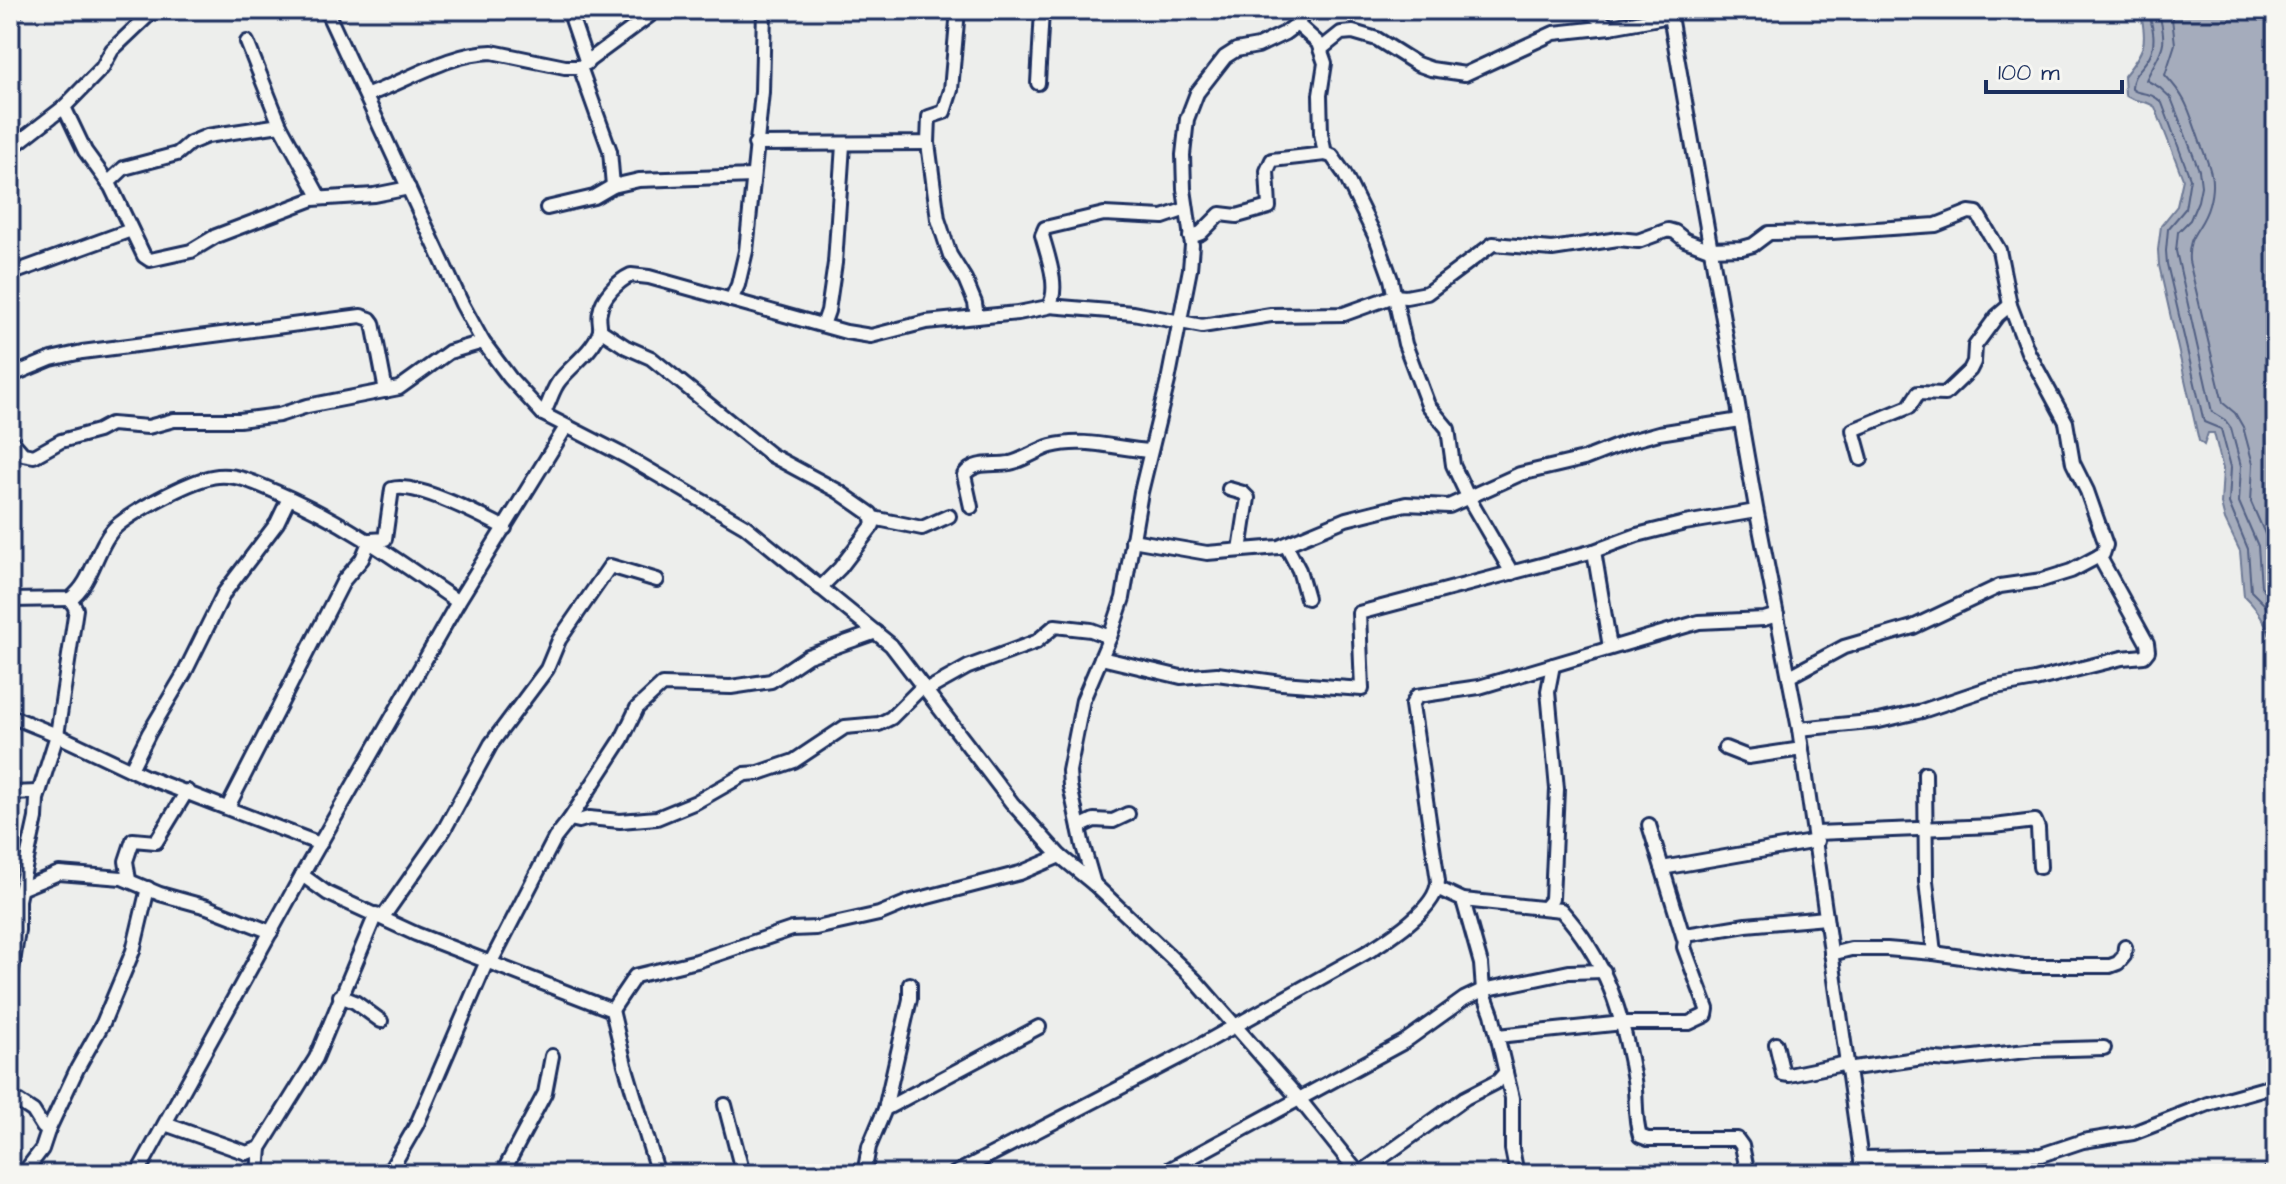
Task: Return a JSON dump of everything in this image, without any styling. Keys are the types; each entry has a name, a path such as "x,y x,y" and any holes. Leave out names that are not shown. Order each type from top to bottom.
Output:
{"street":[{"path":"10,149 64,107 102,68 112,50 154,10"},
{"path":"326,10 443,266 483,342 510,378 543,414 627,457 745,526 891,645 984,769 1063,859 1094,884 1195,980 1300,1100 1356,1173 1465,1098 1504,1079"},
{"path":"569,10 591,104 610,151 613,186"},
{"path":"731,300 746,251 762,92 764,10"},
{"path":"958,10 951,90 944,112 929,117 928,143 938,219 950,255 975,303 977,317"},
{"path":"1038,83 1042,10"},
{"path":"1094,884 1083,846 1069,771 1083,700 1123,598 1150,451 1168,381 1192,257 1183,155 1187,119 1197,93 1225,57 1236,50 1258,46 1297,24 1306,10"},
{"path":"1587,10 1610,27"},
{"path":"367,95 433,67 480,52 565,67 583,65 652,12"},
{"path":"1321,49 1341,33 1353,32 1377,39 1417,64 1465,74 1554,33 1610,27 1670,13 1756,511 1799,729 1863,1174"},
{"path":"1297,24 1321,49 1325,70 1320,95 1325,154"},
{"path":"247,42 280,125 320,198"},
{"path":"64,107 85,151 108,183 144,256 155,260 191,251 216,236 320,198 374,195 409,188"},
{"path":"108,183 124,168 177,154 190,143 207,136 280,125"},
{"path":"755,144 928,143"},
{"path":"823,325 835,263 843,145"},
{"path":"1190,237 1201,233 1220,214 1237,216 1269,207 1267,171 1272,160 1325,154 1332,156 1344,173 1377,240 1410,356 1428,405 1448,429 1453,465 1512,573"},
{"path":"547,208 594,197 613,186 639,180 753,176"},
{"path":"1049,306 1052,284 1042,235 1045,228 1104,214 1163,217 1186,209"},
{"path":"543,414 557,382 579,361 600,330 600,310 605,301 616,285 631,275 641,275 846,332 871,336 926,322 1018,313 1049,306 1133,313 1202,326 1271,315 1344,314 1394,296 1427,293 1493,244 1552,249 1618,239 1638,241 1668,230 1709,249 1753,245 1769,233 1936,225 1969,212 1977,213 1999,250 2010,305 2028,352 2066,422 2073,463 2087,491 2106,545 2103,554 2071,571 2042,580 2000,586 1913,627 1844,647 1790,676"},
{"path":"10,274 131,230"},
{"path":"1861,459 1853,430 1909,407 1918,393 1945,394 1970,370 1975,346 1997,316 2010,305"},
{"path":"10,376 51,359 82,352 361,316 370,319 374,327 386,391"},
{"path":"600,330 651,358 771,455 868,511 873,525 820,588"},
{"path":"10,439 23,454 34,456 61,441 98,431 111,424 148,427 174,420 266,416 405,386 449,352 483,342"},
{"path":"1132,540 1207,553 1286,545 1311,532 1406,504 1449,506 1520,474 1584,459 1659,433 1740,420"},
{"path":"137,1174 302,875 458,602 566,427"},
{"path":"971,507 964,475 968,469 983,464 1013,463 1035,451 1064,444 1106,443 1150,451"},
{"path":"10,600 70,599 85,583 115,527 195,482 226,476 253,482 289,498 370,540 458,602"},
{"path":"370,540 385,539 390,494 395,487 436,497 505,528"},
{"path":"1229,489 1248,498 1240,550"},
{"path":"131,769 184,674 224,593 277,523 289,498"},
{"path":"1101,658 1181,677 1217,674 1362,689 1359,613 1594,551 1637,535 1756,511"},
{"path":"873,518 922,528 949,516"},
{"path":"228,807 344,580 362,559 370,540"},
{"path":"1286,545 1299,570 1307,598"},
{"path":"1594,551 1610,647"},
{"path":"1799,729 1879,721 1922,711 1990,688 2122,658 2144,656 2148,651 2147,643 2099,556"},
{"path":"258,1174 260,1148 316,1058 340,996 379,916 444,830 491,744 547,669 559,640 610,566 657,580"},
{"path":"10,983 18,930 14,906 25,869 39,792 57,735 76,609 70,599"},
{"path":"954,1174 1235,1027 1392,937 1432,901 1437,888 1413,700 1425,694 1479,687 1709,620 1764,619 1777,615"},
{"path":"570,819 620,821 657,818 696,802 745,774 759,773 794,761 845,727 879,724 891,718 925,688 968,667 1036,642 1055,626 1112,632"},
{"path":"388,1174 417,1124 489,962 555,838 622,739 637,708 662,685 731,687 771,681 808,656 876,632"},
{"path":"1548,903 1557,789 1548,691 1553,665"},
{"path":"10,716 146,777 320,844"},
{"path":"1725,748 1748,757 1802,749"},
{"path":"1925,773 1926,881 1934,953"},
{"path":"129,880 126,861 133,840 156,842 187,791"},
{"path":"10,793 39,792"},
{"path":"1079,827 1094,820 1120,819 1128,814"},
{"path":"1662,868 1816,837 2035,821 2040,867"},
{"path":"1498,1036 1623,1023 1689,1023 1706,1015 1706,1004 1684,947 1649,825"},
{"path":"658,1174 612,1010 635,976 697,961 792,929 816,928 879,914 908,902 1063,859 1083,846"},
{"path":"25,869 37,880"},
{"path":"20,889 59,873 129,880 160,894 226,913 271,932"},
{"path":"302,875 327,893 416,934 612,1010"},
{"path":"23,1174 42,1149 77,1069 103,1023 133,951 148,888"},
{"path":"1437,888 1463,900 1548,903 1561,910 1604,971 1623,1023 1640,1136 1648,1139 1737,1139 1742,1146 1748,1174"},
{"path":"1463,900 1481,964 1483,990 1498,1036 1504,1079 1513,1109 1512,1149 1517,1174"},
{"path":"1684,939 1691,933 1826,918"},
{"path":"1831,954 1857,948 1934,953 2024,966 2102,966 2118,963 2124,956 2125,947"},
{"path":"1161,1174 1404,1042 1464,999 1483,990 1569,972 1604,971"},
{"path":"864,1174 869,1147 885,1109 910,999 910,984"},
{"path":"340,996 355,1002 381,1021"},
{"path":"885,1109 1039,1027"},
{"path":"1776,1044 1783,1074 1789,1075 1923,1058 1948,1060 2035,1050 2104,1048"},
{"path":"502,1174 545,1093 552,1056"},
{"path":"1861,1158 2041,1155 2083,1141 2133,1133 2208,1104 2276,1085"},
{"path":"10,1096 33,1111 48,1131"},
{"path":"725,1105 743,1174"},
{"path":"165,1124 247,1153 260,1148"},
{"path":"2269,1174 2276,1173"}],"water":[{"path":"2140,10 2276,10 2276,658 2265,624 2244,596 2240,551 2221,504 2223,469 2214,433 2208,433 2204,445 2199,441 2159,265 2161,226 2177,206 2183,179 2155,107 2125,95 2124,76 2143,46"}]}
